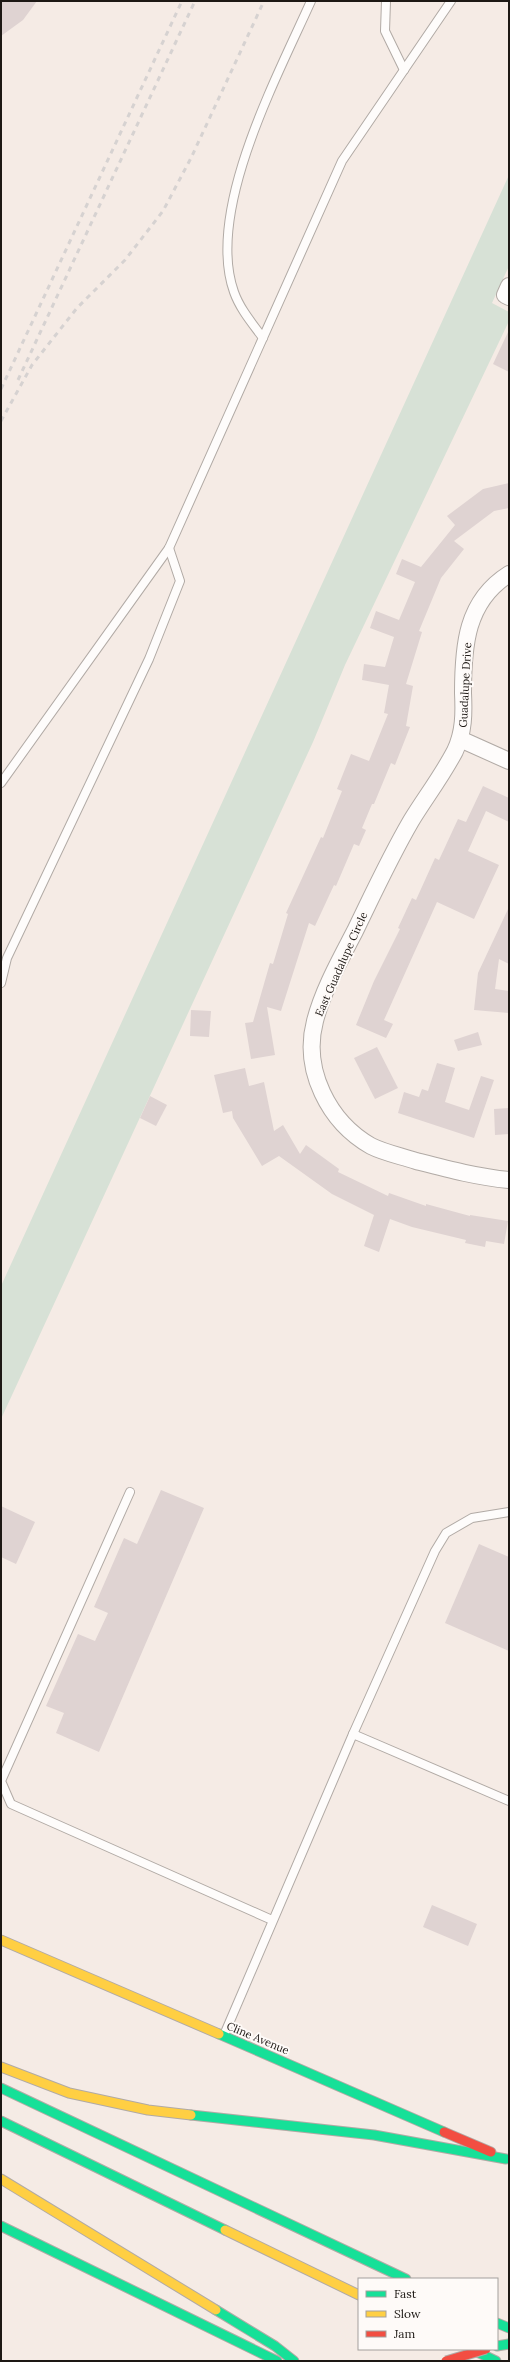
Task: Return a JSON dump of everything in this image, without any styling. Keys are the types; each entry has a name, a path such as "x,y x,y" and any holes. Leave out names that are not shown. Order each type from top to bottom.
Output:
{"main road":[{"name":"Cline Avenue","path":"1,1940 506,2159 374,2135 148,2110 69,2092 1,2068"},
{"path":"1,2088 404,2278"},
{"path":"1,2121 358,2295"},
{"path":"1,2179 275,2346 294,2361"},
{"path":"1,2226 277,2361"},
{"path":"498,2322 509,2328"},
{"path":"498,2346 509,2344"},
{"path":"473,2350 496,2361"},
{"path":"446,2361 483,2350"}],"street":[{"name":"Guadalupe Drive","path":"460,739 463,729 464,659 470,622 483,596 493,585 509,574"},
{"path":"460,739 506,760"},
{"name":"East Guadalupe Circle","path":"460,739 446,767 410,823 334,974 315,1022 312,1050 314,1070 320,1089 330,1107 340,1120 360,1138 386,1152 453,1170 509,1180"}],"lane":[{"path":"263,338 244,312 234,292 228,264 228,230 236,190 252,135 311,1"},
{"path":"386,1 385,32 404,70"},
{"path":"1,783 169,548 342,161 451,1"},
{"path":"1,983 7,958 149,659 180,581 169,548"},
{"path":"130,1492 1,1781 11,1804 272,1920"},
{"path":"224,2036 272,1920 435,1551 446,1533 472,1518 509,1512"},
{"path":"353,1734 509,1801"}],"shaded area":[{"path":"509,175 509,266 492,303 509,312 509,321 345,665 313,742 1,1419 1,1286"}],"building":[{"path":"1,1 37,1 23,20 1,36"},
{"path":"509,330 509,372 493,364"},
{"path":"509,483 509,508 494,511 454,541 464,549 441,578 419,631 422,632 406,684 413,686 406,726 410,727 395,765 391,763 374,804 372,804 362,828 366,830 359,846 354,844 336,886 334,885 315,926 309,923 281,1011 267,1007 275,1055 251,1059 245,1023 253,1022 270,963 273,964 288,914 286,913 321,837 323,838 342,791 337,789 351,754 369,761 388,714 384,713 389,685 362,680 364,664 385,667 394,637 370,628 376,611 399,620 415,582 396,574 402,559 421,567 455,525 447,516 483,489"},
{"path":"483,786 509,798 509,822 486,811 468,851 499,865 474,919 437,902 384,1020 393,1024 386,1038 356,1025 374,981 400,929 398,928 412,898 416,900 435,858 439,860 458,819 466,822"},
{"path":"509,907 509,964 499,959 495,989 509,991 509,1013 474,1010 478,973"},
{"path":"191,1010 211,1011 209,1037 190,1036"},
{"path":"478,1032 482,1045 458,1051 454,1040"},
{"path":"377,1047 398,1088 375,1099 354,1058"},
{"path":"437,1063 455,1068 445,1102 469,1110 481,1076 494,1080 474,1138 398,1113 404,1092 419,1097 422,1089 428,1091"},
{"path":"245,1068 249,1086 264,1082 274,1131 283,1125 300,1154 306,1145 339,1169 338,1172 388,1196 389,1193 426,1206 426,1204 470,1216 508,1221 504,1244 486,1241 485,1247 465,1243 466,1240 412,1227 390,1219 379,1252 364,1246 374,1215 332,1194 279,1156 262,1166 233,1118 232,1111 223,1113 214,1075"},
{"path":"150,1096 167,1105 156,1126 140,1118"},
{"path":"509,1108 509,1134 495,1135 494,1109"},
{"path":"161,1490 204,1508 99,1752 56,1733 64,1713 46,1706 78,1634 95,1641 108,1613 94,1607 124,1538 137,1544"},
{"path":"1,1506 35,1522 16,1564 1,1557"},
{"path":"479,1544 509,1557 509,1651 445,1623"},
{"path":"432,1905 477,1924 468,1946 423,1927"}],"railway":[{"path":"1,389 182,1"},
{"path":"18,380 195,1"},
{"path":"1,421 32,365 77,308 125,260 163,211 191,158 264,1"}],"traffic: fast":[{"path":"219,2034 444,2132"},
{"path":"1,2088 404,2278"},
{"path":"191,2115 374,2135 506,2159"},
{"path":"1,2121 225,2230"},
{"path":"1,2226 277,2361"},
{"path":"216,2310 275,2346 294,2361"},
{"path":"498,2323 509,2328"},
{"path":"498,2346 509,2344"},
{"path":"473,2350 496,2361"}],"traffic: slow":[{"path":"1,1940 219,2034"},
{"path":"1,2067 69,2093 148,2110 191,2115"},
{"path":"1,2179 216,2310"},
{"path":"225,2230 358,2295"}],"traffic: jam":[{"path":"444,2132 491,2152"},
{"path":"446,2361 483,2350"}]}
